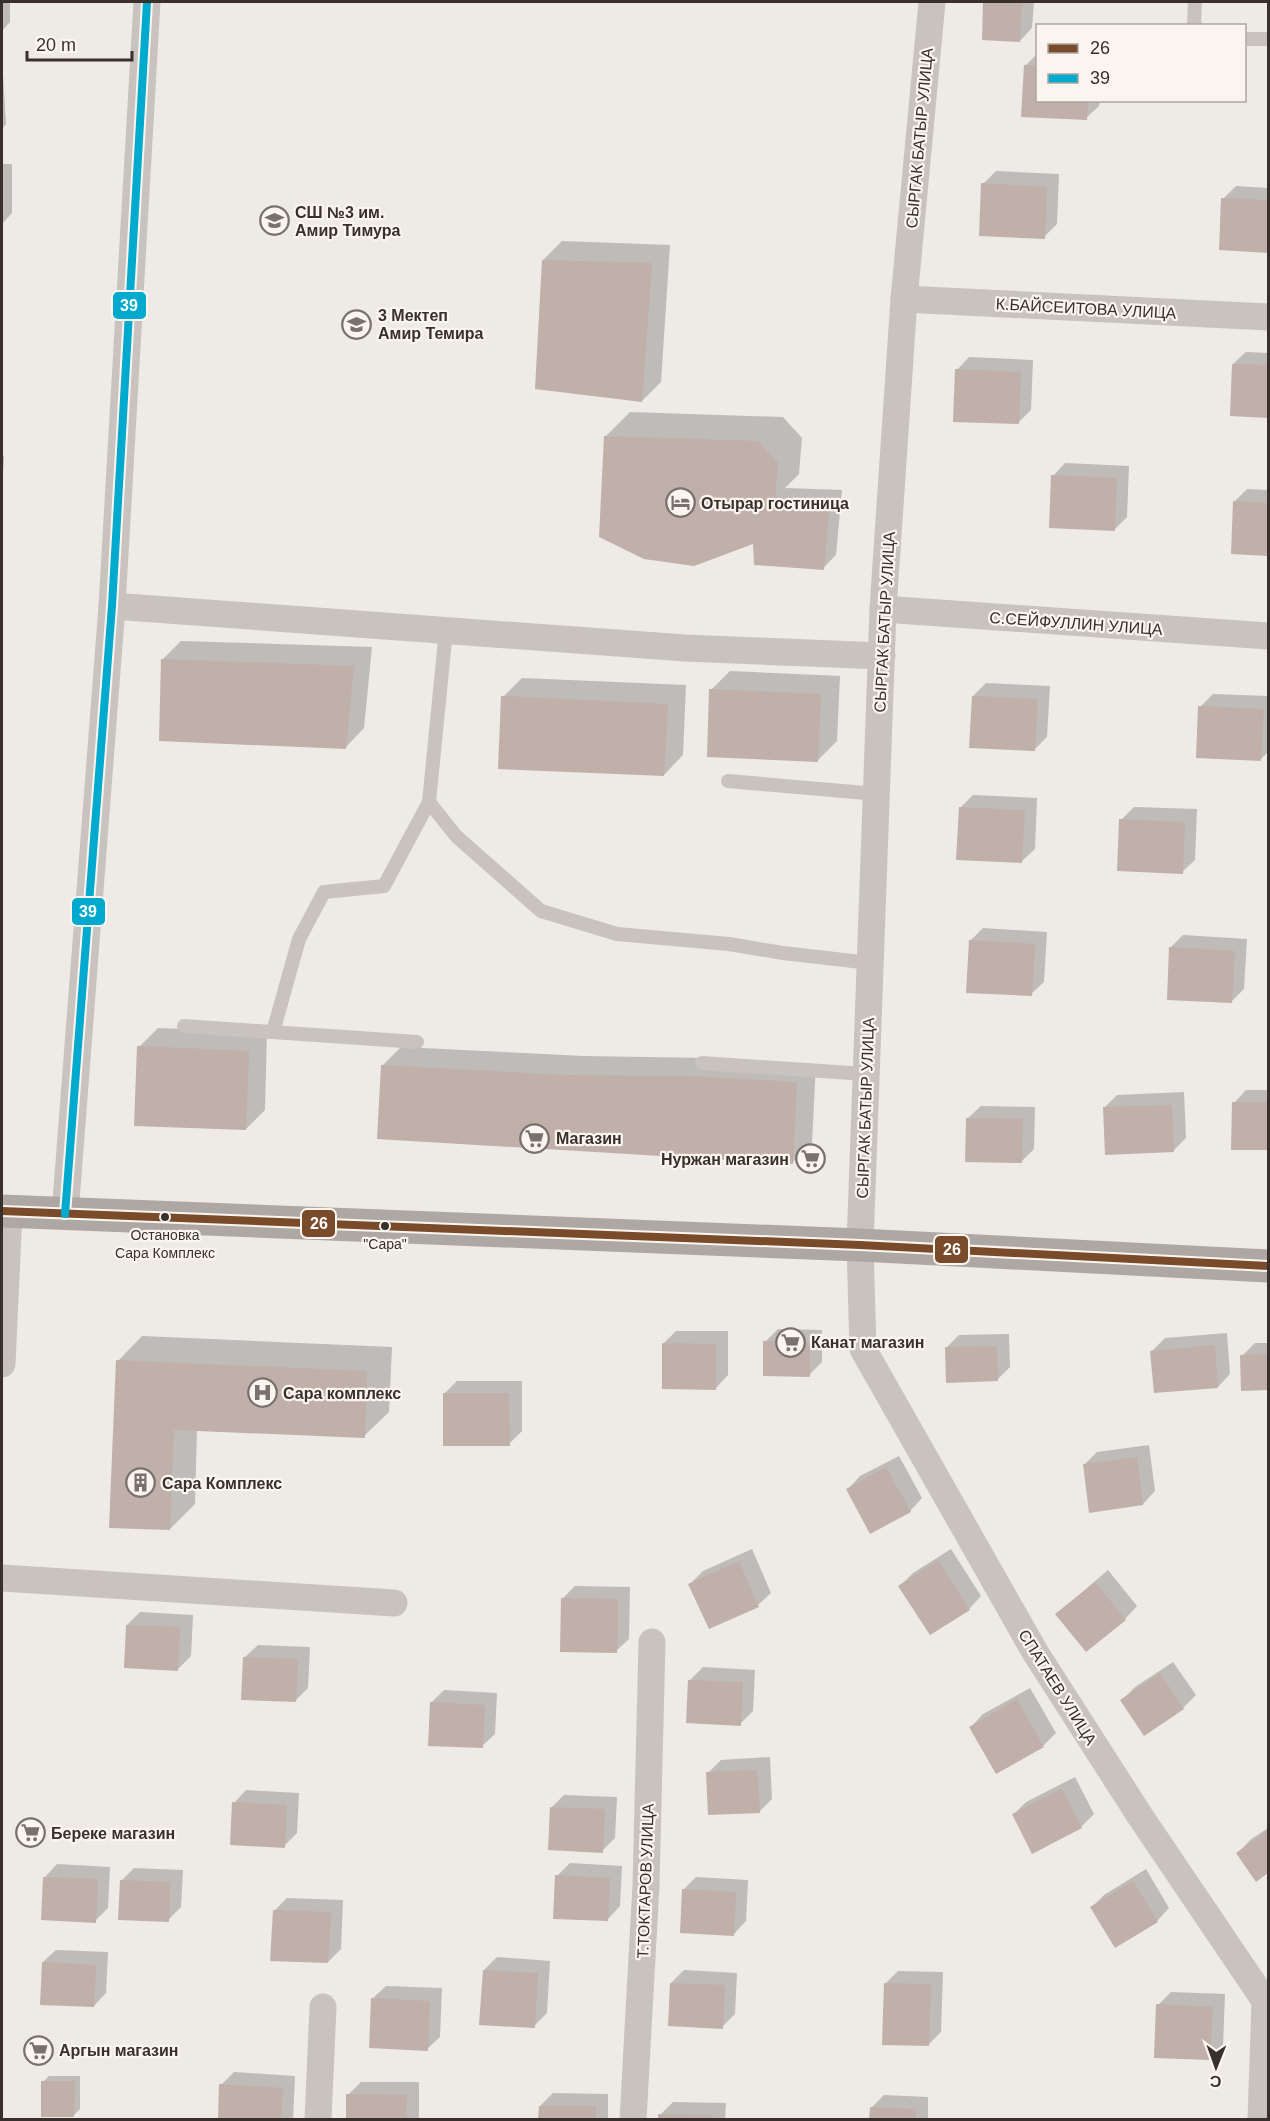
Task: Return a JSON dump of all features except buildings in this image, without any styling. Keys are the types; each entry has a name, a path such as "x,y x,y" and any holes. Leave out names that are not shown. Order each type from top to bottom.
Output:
{"main road":[{"path":"5,1212 860,1245 1269,1266"}],"street":[{"path":"65,1214 112,606 147,2"},
{"name":"СЫРГАК БАТЫР УЛИЦА","path":"860,1245 883,609 904,299 932,2"},
{"name":"К.БАЙСЕИТОВА УЛИЦА","path":"904,299 1269,317"},
{"path":"112,606 685,648 882,656"},
{"name":"С.СЕЙФУЛЛИН УЛИЦА","path":"883,609 1269,636"},
{"path":"2,1364 5,1212"},
{"name":"СПАТАЕВ УЛИЦА","path":"860,1245 863,1349 1035,1652 1140,1816 1265,2001 1261,2120"},
{"path":"2,1578 394,1603"},
{"name":"Т.ТОКТАРОВ УЛИЦА","path":"633,2120 646,1885 652,1642"},
{"path":"318,2120 323,2007"}],"lane":[{"path":"1194,24 1195,2"},
{"path":"1246,39 1269,39"},
{"path":"273,1032 299,939 324,892 384,886 429,802 446,630"},
{"path":"728,781 877,794"},
{"path":"429,802 456,836 541,911 617,934 729,944 870,963"},
{"path":"184,1026 417,1042"},
{"path":"702,1063 866,1074"}],"transit line":[{"name":"39","path":"65,1214 112,606 147,2"},
{"name":"26","path":"2,1211 860,1245 1268,1266"}],"place":[{"name":"СШ №3 им. Амир Тимура","path":"274,221"},
{"name":"3 Мектеп Амир Темира","path":"357,324"},
{"name":"Отырар гостиница","path":"680,503"},
{"name":"Магазин","path":"535,1138"},
{"name":"Нуржан магазин","path":"810,1159"},
{"name":"Остановка Сара Комплекс","path":"165,1217"},
{"name":"\"Сара\"","path":"385,1226"},
{"name":"Канат магазин","path":"790,1342"},
{"name":"Сара комплекс","path":"262,1393"},
{"name":"Сара Комплекс","path":"141,1483"},
{"name":"Береке магазин","path":"30,1833"},
{"name":"Аргын магазин","path":"38,2050"}]}
